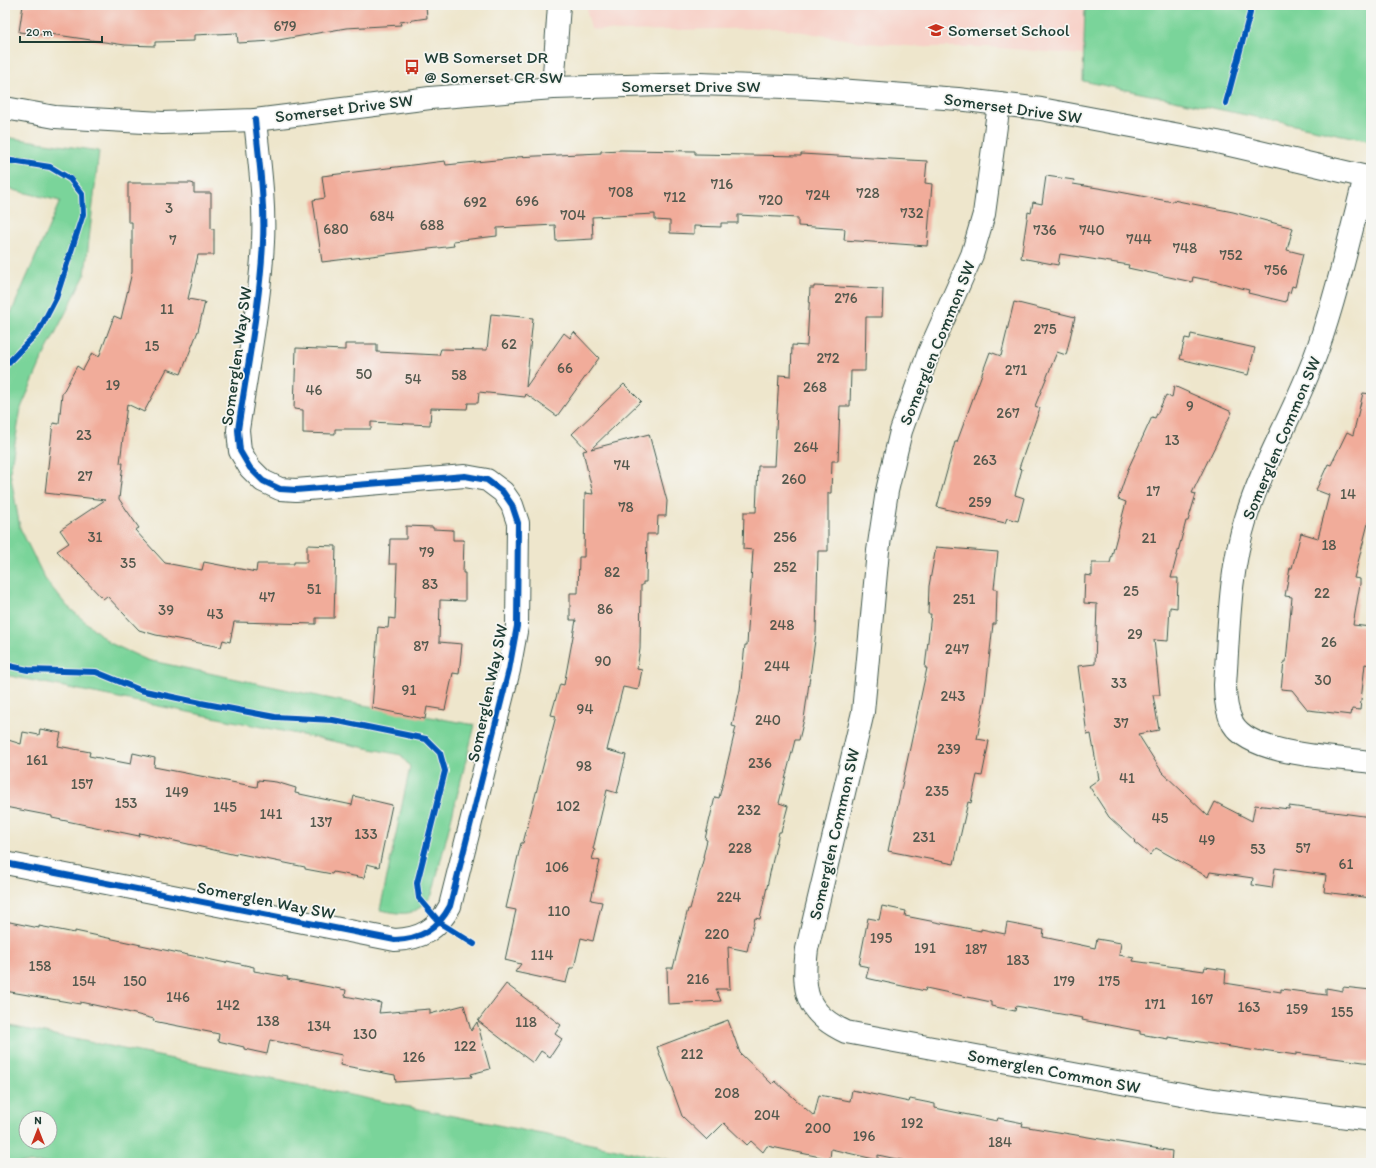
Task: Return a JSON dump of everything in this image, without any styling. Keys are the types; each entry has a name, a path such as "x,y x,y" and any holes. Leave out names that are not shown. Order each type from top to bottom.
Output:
{"street":[{"path":"553,88 559,5"},
{"name":"Somerset Drive SW","path":"5,108 55,117 162,124 255,120 430,98 553,88 699,84 812,88 1041,109 1216,142 1368,177"},
{"name":"Somerglen Common SW","path":"999,104 984,214 972,255 929,352 901,431 887,491 878,551 863,712 807,949 804,976 805,988 817,1012 830,1024 846,1032 1214,1100 1371,1120"},
{"name":"Somerglen Way SW","path":"5,863 395,940 419,937 431,930 440,923 450,906 509,670 517,626 518,522 512,505 503,492 487,480 465,476 296,490 280,489 263,481 250,468 240,451 238,430 260,289 263,240 261,188 255,120"},
{"name":"Somerglen Common SW","path":"1368,177 1317,351 1292,414 1261,477 1246,518 1234,568 1225,699 1233,724 1247,739 1278,750 1371,762"}],"shaded area":[{"name":"Somerset School","path":"588,5 1085,5 1084,55 987,47 922,47 867,43 780,28 620,31 591,29 587,12"}],"green space":[{"path":"1085,5 1371,5 1371,141 1083,81"},
{"path":"5,137 99,151 85,275 44,355 21,408 10,472 20,528 45,579 67,606 110,643 147,660 341,701 475,725 432,895 415,911 409,913 397,913 380,910 410,767 401,755 5,675 5,320 12,311 60,201 5,188"},
{"path":"5,1025 685,1163 5,1163"}],"building":[{"path":"23,5 426,5 427,18 400,22 401,25 346,28 273,41 238,43 237,33 194,35 194,41 155,42 155,46 125,45 50,34 50,36 19,32"},
{"path":"601,151 695,151 695,154 801,156 801,154 927,161 925,183 932,184 927,246 844,240 845,229 798,226 798,218 738,215 738,223 721,223 721,227 694,226 694,234 670,233 670,221 655,220 655,214 592,217 593,239 556,241 555,225 497,228 497,236 453,241 454,246 322,262 313,200 325,198 322,176 445,161 446,165 516,157 601,153"},
{"path":"1046,176 1074,180 1073,184 1173,202 1173,200 1233,212 1293,228 1287,250 1303,254 1295,287 1292,286 1290,293 1288,292 1286,302 1248,293 1249,290 1218,282 1193,277 1192,282 1128,268 1129,265 1060,254 1058,265 1021,258 1028,212 1031,213 1033,202 1042,204"},
{"path":"128,183 191,183 194,184 194,193 211,193 211,229 214,229 214,255 198,255 188,299 205,302 198,331 181,374 167,369 144,412 127,404 120,463 123,463 119,499 139,528 135,530 165,563 202,570 204,562 256,572 257,564 294,564 294,562 307,562 307,545 336,546 334,618 316,618 316,624 234,622 230,642 223,640 221,647 156,635 139,630 107,596 103,599 57,551 69,543 60,530 105,500 45,493 53,423 59,424 62,394 77,366 83,370 92,353 99,357 114,316 121,319 132,272 132,222 128,222"},
{"path":"814,286 883,289 882,317 866,317 865,371 851,371 850,406 840,406 838,461 832,461 831,493 828,493 828,551 818,551 816,633 804,719 799,740 795,740 779,803 788,806 781,832 779,832 760,919 755,918 747,951 728,947 730,989 716,989 721,1001 668,1004 667,968 673,968 688,909 690,909 704,857 707,840 705,839 715,797 719,798 736,727 732,726 740,690 745,645 747,645 753,550 743,549 744,512 756,512 758,466 774,466 779,375 791,376 792,345 807,346 810,288 814,288"},
{"path":"1014,302 1075,317 1066,355 1057,352 1035,406 1040,408 1019,468 1022,469 1015,495 1024,498 1018,521 1007,518 1005,523 937,507 955,442 957,442 990,352 1001,356"},
{"path":"491,314 533,318 526,387 564,333 570,338 574,332 599,358 557,416 526,394 525,397 479,392 478,403 468,403 467,409 431,408 430,425 371,422 371,429 335,429 335,434 303,433 303,410 294,409 296,348 345,350 345,344 377,344 377,352 439,355 441,349 487,350"},
{"path":"1191,334 1255,348 1248,375 1180,359 1185,338 1190,339"},
{"path":"624,384 641,401 591,449 649,434 667,501 666,516 658,516 657,534 647,534 646,582 643,582 643,585 641,585 640,649 637,669 642,670 638,690 623,687 607,750 626,755 617,793 607,790 593,849 595,850 592,859 600,861 591,900 602,902 593,941 581,938 574,968 570,968 566,983 515,972 521,964 505,960 516,910 506,908 521,843 523,843 556,716 551,715 560,684 564,685 576,620 570,620 570,593 578,593 579,557 584,557 585,493 593,494 583,451 587,450 572,434"},
{"path":"1174,386 1232,412 1192,493 1196,494 1188,521 1186,521 1171,578 1178,578 1177,608 1170,607 1168,641 1154,640 1160,695 1153,695 1159,730 1138,734 1162,772 1208,816 1215,802 1252,821 1255,805 1289,809 1289,806 1371,817 1371,898 1324,892 1326,875 1275,868 1272,888 1252,885 1253,878 1210,872 1208,877 1156,848 1150,855 1134,842 1135,841 1109,817 1089,786 1099,779 1091,734 1087,735 1078,666 1095,664 1097,604 1084,603 1085,575 1092,576 1092,563 1110,563 1126,502 1118,499 1128,469 1152,417 1155,418 1166,395 1172,398"},
{"path":"1363,393 1371,394 1371,512 1354,578 1360,579 1360,584 1353,625 1371,627 1371,652 1370,665 1365,664 1360,710 1352,709 1351,715 1308,710 1292,690 1281,689 1284,662 1286,662 1292,597 1285,596 1290,568 1292,568 1301,533 1318,538 1329,495 1316,490 1328,464 1331,465 1347,432 1353,435"},
{"path":"406,526 433,527 433,529 453,530 453,540 464,540 463,573 465,573 465,601 440,600 439,642 462,644 459,674 453,673 445,710 427,707 425,719 372,708 378,627 388,628 389,618 395,619 397,564 389,564 390,539 406,539"},
{"path":"936,547 998,552 994,589 997,589 996,624 993,624 985,697 977,739 989,741 982,776 977,775 971,803 968,802 954,864 888,851 927,668 925,668 931,614 928,614 929,586"},
{"path":"40,729 61,733 58,746 90,752 89,756 131,764 133,753 155,758 154,767 257,787 258,780 276,782 296,788 295,793 352,805 354,796 392,805 379,867 367,864 364,878 333,872 332,874 236,853 236,855 140,833 139,836 5,807 5,739 21,744 23,732 39,735"},
{"path":"882,906 906,911 905,916 981,931 981,929 1005,934 1007,923 1044,930 1043,937 1095,948 1097,939 1121,943 1119,955 1134,958 1133,961 1204,971 1205,967 1226,970 1225,983 1281,992 1281,989 1326,995 1326,988 1343,991 1343,987 1371,990 1371,1063 1296,1053 1296,1055 1263,1050 1263,1052 1168,1037 1168,1039 1140,1034 1140,1031 1082,1020 1083,1018 1016,1006 1015,1011 991,1006 991,1002 926,988 925,991 866,978 869,967 859,965 868,918 879,920"},
{"path":"5,921 39,928 39,926 75,933 75,931 226,963 227,961 254,967 254,971 346,990 345,996 381,1003 379,1013 430,1009 430,1014 464,1005 471,1031 477,1022 490,1069 471,1074 472,1077 396,1082 395,1075 340,1065 342,1055 270,1040 267,1054 218,1041 219,1034 153,1021 154,1019 80,1002 80,1004 5,991"},
{"path":"506,984 561,1025 555,1034 562,1039 550,1057 541,1051 533,1063 478,1021"},
{"path":"728,1020 740,1053 772,1084 775,1081 814,1116 819,1095 850,1101 852,1090 909,1102 910,1099 935,1104 935,1108 997,1121 998,1118 1023,1123 1022,1126 1172,1151 1171,1163 915,1163 878,1155 878,1160 831,1149 830,1159 767,1146 763,1152 751,1141 747,1145 724,1123 707,1140 682,1116 657,1047"}],"cycle path":[{"path":"1226,103 1250,13 1250,5"},
{"path":"5,863 395,940 413,938 428,931 440,921 450,906 509,670 517,626 518,523 512,505 503,492 487,480 465,476 296,490 280,489 263,481 250,468 240,451 238,430 256,313 263,242 260,165 255,120"},
{"path":"5,160 50,167 70,179 82,194 83,214 56,298 39,331 5,366"},
{"path":"5,665 28,670 96,672 140,690 201,703 275,717 333,720 426,739 440,753 445,771 417,883 419,898 440,923 474,944"}],"place":[{"name":"Somerset School","path":"936,30"},
{"name":"WB Somerset DR @ Somerset CR SW","path":"412,67"}]}
